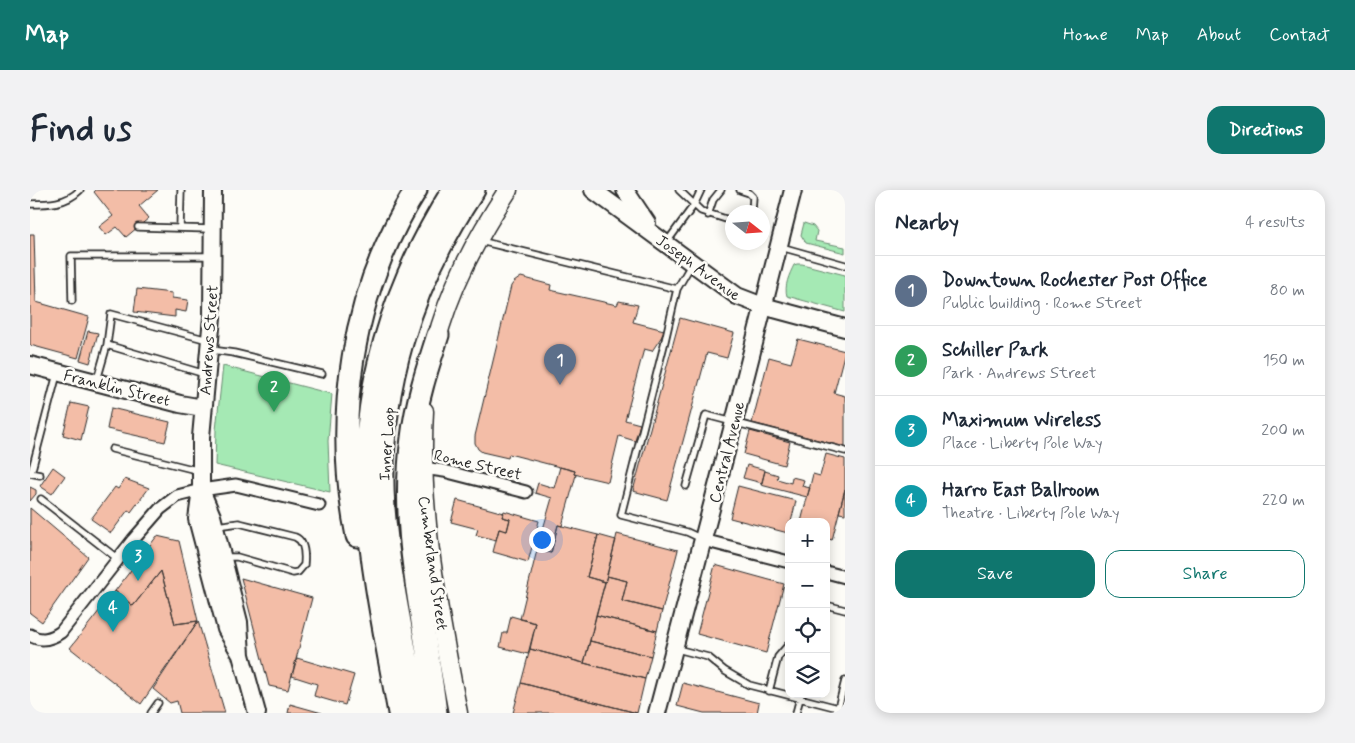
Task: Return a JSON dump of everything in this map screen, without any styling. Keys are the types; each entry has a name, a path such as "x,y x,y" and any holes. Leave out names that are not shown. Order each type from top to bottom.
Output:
{"highway":[{"path":"399,713 354,520 348,472 346,426 350,369 362,312 386,248 416,190"},
{"name":"Inner Loop","path":"399,713 369,530 366,481 367,431 378,366 393,311 418,250 453,190"},
{"name":"Inner Loop","path":"417,713 386,531 383,482 387,410 398,354 418,293 438,248 474,190"},
{"path":"436,713 412,557 408,491 414,424 424,380 438,335"}],"main road":[{"name":"Cumberland Street","path":"458,713 429,548 423,468 424,406 438,335 454,289 477,241 508,190"}],"street":[{"name":"Andrews Street","path":"212,190 213,304 204,408 200,471 201,490 197,519 239,622 241,655 257,713"},
{"name":"Joseph Avenue","path":"593,190 737,296 763,306 845,328"},
{"path":"625,190 640,215 665,244"},
{"name":"Central Avenue","path":"658,713 793,190"},
{"name":"Franklin Street","path":"30,365 180,404 204,408"},
{"name":"Rome Street","path":"423,468 444,471 526,492"},
{"path":"30,635 43,639 61,632 154,514 182,494 236,485 319,505"},
{"name":"Andrews Street","path":"201,490 212,516 214,527 215,560 226,629 241,655"},
{"path":"704,540 785,561"},
{"path":"830,573 845,577"}],"lane":[{"path":"30,204 47,204 72,198 80,190"},
{"path":"180,228 181,190"},
{"path":"679,190 694,205 708,214 725,219"},
{"path":"665,244 694,205 701,190"},
{"path":"708,214 713,200 721,190"},
{"path":"740,190 749,193 753,197 752,205"},
{"path":"138,227 212,229"},
{"path":"477,241 677,289"},
{"path":"778,247 845,265"},
{"path":"72,300 71,256 212,256"},
{"path":"692,263 677,289 621,515 687,532 704,540"},
{"path":"96,382 107,345 111,314 234,353 322,374"},
{"path":"107,345 207,374"},
{"path":"40,475 30,473 57,372"},
{"path":"686,486 706,415 845,451"},
{"path":"112,449 200,471"},
{"path":"40,499 118,559"},
{"path":"214,527 222,524 239,523 300,539 304,565 298,572 293,572 237,557 230,556 215,560"},
{"path":"830,606 845,610"},
{"path":"674,648 708,657 749,685 785,694"},
{"path":"769,691 778,657 785,649"},
{"path":"805,698 837,710 845,681"},
{"path":"796,713 800,698"},
{"path":"151,713 158,703"}],"green space":[{"path":"804,223 813,226 817,231 815,241 845,247 845,253 806,243 801,235"},
{"path":"797,264 845,275 845,312 787,296 786,288 790,273 794,265"},
{"path":"223,366 332,394 328,441 330,492 215,465 216,430"}],"building":[{"path":"96,190 158,190 139,206 149,218 126,237 117,227 106,235 99,227 113,216 94,192"},
{"path":"30,234 34,234 36,302 89,317 78,358 30,345"},
{"path":"521,277 551,285 550,290 617,305 619,301 638,305 633,322 664,330 652,351 644,349 625,420 640,424 635,441 619,436 608,482 574,474 575,471 509,454 508,458 482,452 475,443 475,436 511,286"},
{"path":"137,289 172,293 172,298 188,300 186,312 175,310 175,317 134,312"},
{"path":"680,318 734,333 727,358 707,353 667,500 633,491"},
{"path":"88,331 98,333 90,363 80,360"},
{"path":"798,339 845,351 834,393 845,396 845,447 752,423 769,357 791,363"},
{"path":"71,403 89,407 81,440 63,435"},
{"path":"111,408 170,422 165,442 107,429"},
{"path":"750,431 790,442 784,465 744,454"},
{"path":"826,454 845,459 845,489 832,540 830,539 830,518 802,518 813,474 820,476"},
{"path":"747,465 765,470 762,483 743,478"},
{"path":"53,467 65,476 52,494 40,486"},
{"path":"560,467 575,471 574,474 576,475 562,526 558,525 551,553 537,550 552,498 535,493 538,483 554,488"},
{"path":"765,471 778,475 777,479 791,483 792,477 804,480 802,486 810,488 807,497 761,485"},
{"path":"125,479 149,488 131,512 128,510 111,533 91,519 115,487 118,489"},
{"path":"738,486 796,501 792,518 785,518 785,532 730,518"},
{"path":"30,487 36,490 36,494 30,501"},
{"path":"845,489 845,514 839,513"},
{"path":"457,500 504,513 502,517 510,519 507,531 499,529 496,540 476,535 478,529 451,522"},
{"path":"30,508 88,557 42,622 30,613"},
{"path":"504,511 539,521 528,562 493,552 499,529 507,531 510,519 502,517"},
{"path":"558,525 598,535 587,577 605,582 584,663 530,649 536,623 520,619 537,550 551,553"},
{"path":"617,534 678,550 662,611 622,601 627,581 607,576"},
{"path":"598,535 616,540 605,582 587,577"},
{"path":"157,536 179,541 198,621 175,624 161,571 133,606 115,591"},
{"path":"715,565 784,584 766,653 697,634"},
{"path":"161,571 175,624 198,621 141,704 70,648 115,591 133,606"},
{"path":"607,576 627,581 622,601 662,611 657,631 596,615"},
{"path":"241,578 312,598 288,690 269,686"},
{"path":"596,615 657,631 651,656 590,641"},
{"path":"511,616 536,623 528,654 500,647 503,633 507,633"},
{"path":"198,621 225,713 180,713 177,701 170,703 153,689"},
{"path":"590,641 651,656 645,679 584,663"},
{"path":"530,649 645,679 637,713 521,683"},
{"path":"297,658 354,675 345,705 314,696 317,684 292,676"},
{"path":"521,683 637,713 513,713"},
{"path":"683,683 759,703 757,713 704,713 677,706"},
{"path":"290,704 322,713 288,713"}],"place":[{"name":"Downtown Rochester Post Office","path":"560,385"},
{"name":"Schiller Park","path":"274,412"},
{"name":"Maximum Wireless","path":"138,581"},
{"name":"Harro East Ballroom","path":"113,632"}]}
